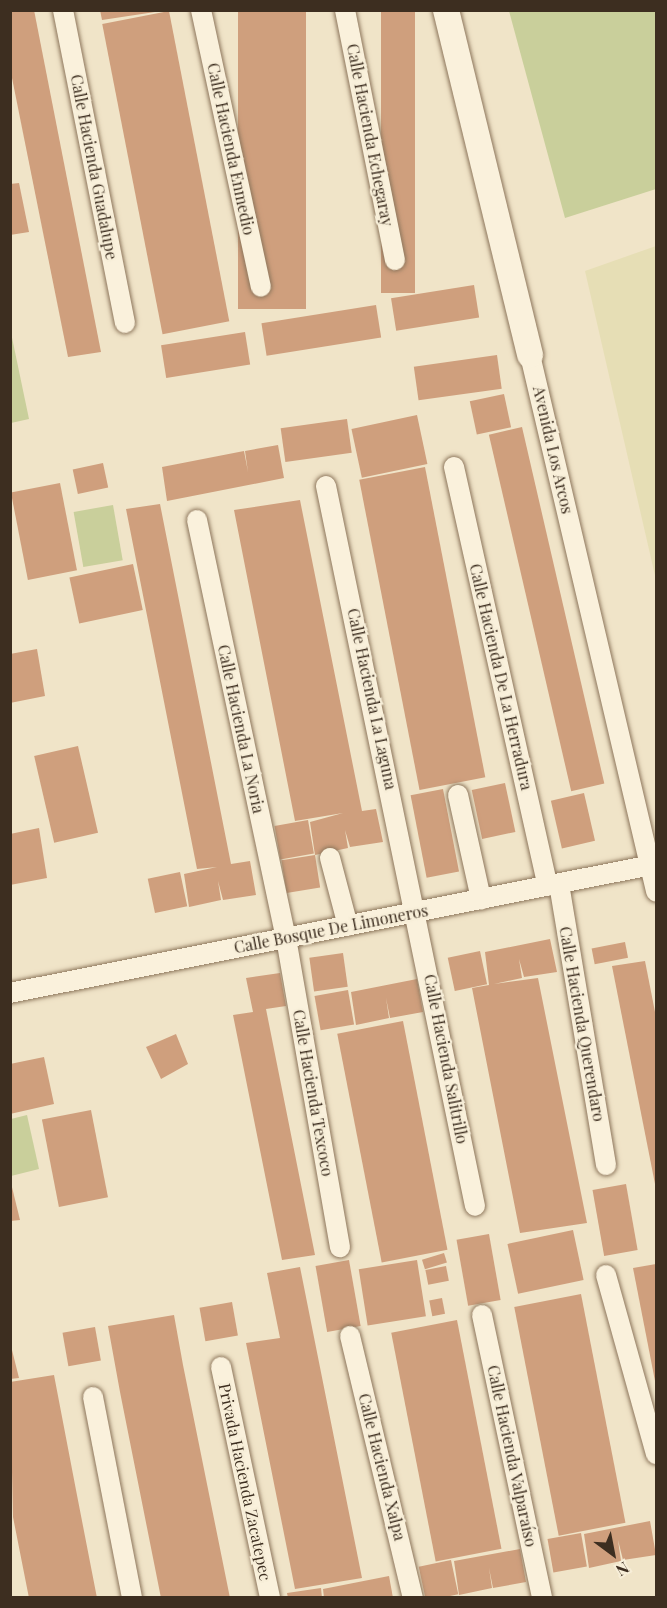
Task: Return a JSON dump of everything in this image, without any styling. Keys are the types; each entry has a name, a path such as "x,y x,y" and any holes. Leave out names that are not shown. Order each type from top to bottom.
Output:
{"street":[{"name":"Calle Hacienda Guadalupe","path":"63,10 125,323"},
{"name":"Calle Hacienda Enmedio","path":"201,10 261,287"},
{"name":"Calle Hacienda Echegaray","path":"345,10 395,260"},
{"name":"Avenida Los Arcos","path":"446,10 657,891"},
{"name":"Calle Hacienda De La Herradura","path":"454,467 553,885"},
{"name":"Calle Hacienda La Laguna","path":"326,486 418,912"},
{"name":"Calle Hacienda La Noria","path":"196,520 286,938"},
{"path":"458,795 481,899"},
{"path":"330,858 348,926"},
{"name":"Calle Bosque De Limoneros","path":"10,993 651,865"},
{"name":"Calle Hacienda Querendaro","path":"553,885 606,1165"},
{"name":"Calle Hacienda Salitrillo","path":"418,912 475,1206"},
{"name":"Calle Hacienda Texcoco","path":"286,938 340,1247"},
{"path":"606,1275 657,1455"},
{"name":"Calle Hacienda Valparaíso","path":"482,1315 542,1598"},
{"name":"Calle Hacienda Xalpa","path":"350,1335 413,1598"},
{"name":"Privada Hacienda Zacatepec","path":"221,1367 270,1598"},
{"path":"93,1397 132,1598"}],"shaded area":[{"path":"656,246 656,580 585,271"}],"green space":[{"path":"509,11 656,11 656,189 565,218"},
{"path":"10,328 29,419 11,423 10,423"},
{"path":"113,505 123,560 83,567 74,512"},
{"path":"27,1115 39,1169 11,1176 11,1119"}],"building":[{"path":"10,10 34,10 101,352 68,357 10,68"},
{"path":"100,10 155,10 155,12 102,20"},
{"path":"238,10 306,10 306,309 238,309"},
{"path":"381,10 415,10 415,293 381,293"},
{"path":"169,11 229,321 163,334 102,24"},
{"path":"19,183 29,232 10,235 10,184"},
{"path":"474,285 479,318 396,331 391,298"},
{"path":"376,305 381,338 267,356 261,323"},
{"path":"245,332 250,365 166,378 161,345"},
{"path":"497,355 502,389 419,400 414,367"},
{"path":"504,394 511,427 477,435 470,401"},
{"path":"417,415 427,464 362,478 351,429"},
{"path":"347,419 352,453 285,462 281,428"},
{"path":"522,427 604,784 571,791 489,435"},
{"path":"278,445 284,478 167,501 162,467 244,451 248,472 245,451"},
{"path":"103,463 108,487 78,494 73,469"},
{"path":"425,467 485,777 420,790 359,480"},
{"path":"60,483 77,570 28,580 11,493"},
{"path":"300,500 362,811 376,809 383,842 350,847 345,830 348,848 315,855 310,822 343,813 295,821 234,510"},
{"path":"160,504 231,864 250,861 256,895 223,900 218,881 221,900 189,907 184,874 217,867 197,869 126,509"},
{"path":"133,564 143,610 79,623 69,578"},
{"path":"37,649 45,696 10,703 10,654"},
{"path":"78,746 98,833 54,843 34,756"},
{"path":"505,783 515,832 482,839 472,790"},
{"path":"443,789 459,871 427,878 411,795"},
{"path":"584,793 595,841 562,848 551,801"},
{"path":"308,820 314,853 280,859 275,826"},
{"path":"39,828 47,878 10,885 10,834"},
{"path":"315,855 320,888 287,893 281,860"},
{"path":"180,872 187,906 155,913 148,879"},
{"path":"550,939 557,972 524,977 519,959 522,978 494,984 538,978 587,1223 520,1233 472,988 489,985 485,952"},
{"path":"625,942 628,958 595,964 592,948"},
{"path":"480,951 487,984 455,991 448,958"},
{"path":"343,953 348,987 314,991 309,958"},
{"path":"645,961 656,1017 655,1184 612,966"},
{"path":"280,973 286,1006 266,1009 315,1255 282,1260 233,1015 253,1012 246,978"},
{"path":"417,979 423,1012 390,1018 386,998 389,1018 356,1025 351,992"},
{"path":"348,990 354,1024 321,1030 315,996"},
{"path":"403,1021 447,1250 382,1263 337,1034"},
{"path":"176,1034 188,1064 161,1079 146,1047"},
{"path":"44,1057 54,1104 10,1114 10,1064"},
{"path":"91,1110 108,1197 59,1207 42,1120"},
{"path":"10,1179 20,1220 10,1221"},
{"path":"626,1184 638,1250 604,1256 593,1190"},
{"path":"573,1230 584,1280 518,1294 507,1244"},
{"path":"489,1234 501,1300 468,1306 457,1240"},
{"path":"444,1253 447,1263 425,1269 422,1260"},
{"path":"349,1260 361,1326 327,1332 316,1266"},
{"path":"417,1260 426,1316 368,1326 359,1269"},
{"path":"656,1264 656,1381 655,1381 633,1268"},
{"path":"446,1266 449,1281 428,1285 425,1270"},
{"path":"300,1267 362,1578 295,1589 246,1343 280,1338 267,1273"},
{"path":"581,1294 625,1523 559,1536 514,1307"},
{"path":"442,1298 445,1314 432,1316 429,1300"},
{"path":"232,1302 238,1335 205,1341 200,1308"},
{"path":"174,1315 230,1598 161,1598 120,1392 108,1326"},
{"path":"457,1320 501,1549 436,1562 391,1333"},
{"path":"95,1327 101,1360 68,1366 63,1333"},
{"path":"10,1342 19,1378 10,1379"},
{"path":"54,1375 97,1598 29,1598 13,1517 10,1382"},
{"path":"650,1521 656,1555 623,1560 618,1540 621,1561 589,1568 584,1534"},
{"path":"581,1533 587,1566 553,1572 548,1539"},
{"path":"520,1549 526,1582 493,1588 489,1568 492,1588 459,1595 454,1561"},
{"path":"451,1560 458,1594 425,1598 419,1567"},
{"path":"389,1576 393,1598 324,1598 323,1589"},
{"path":"321,1588 322,1598 288,1598 287,1593"}]}
